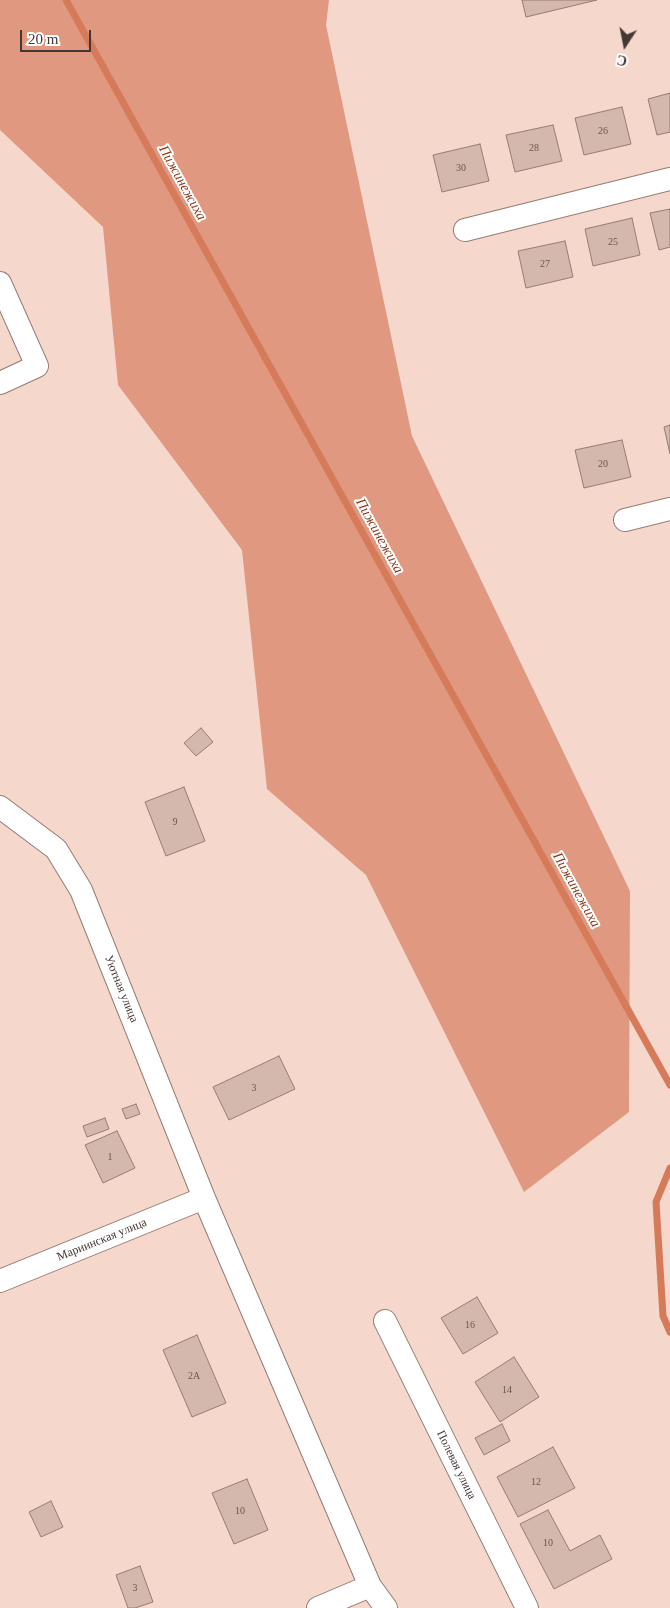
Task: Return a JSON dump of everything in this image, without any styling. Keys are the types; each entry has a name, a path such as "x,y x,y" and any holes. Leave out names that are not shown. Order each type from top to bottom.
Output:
{"street":[{"path":"465,230 670,179"},
{"path":"0,284 37,366 0,383"},
{"path":"625,520 670,509"},
{"name":"Уютная улица","path":"0,807 56,849 81,890 204,1198 370,1586 386,1608"},
{"name":"Мариинская улица","path":"0,1281 204,1198"},
{"name":"Полевая улица","path":"385,1321 527,1608"},
{"path":"318,1608 370,1586"}],"shaded area":[{"path":"0,0 329,0 326,25 412,436 630,891 629,1112 524,1192 366,875 267,789 242,550 118,385 103,227 0,130"}],"building":[{"path":"522,0 597,0 526,17"},
{"path":"670,93 670,132 657,135 648,99"},
{"path":"622,107 631,144 584,155 575,118"},
{"path":"553,125 562,161 515,172 506,135"},
{"path":"480,144 489,181 442,192 433,155"},
{"path":"670,209 670,247 659,250 650,213"},
{"path":"632,218 640,255 593,266 585,229"},
{"path":"565,241 573,277 526,288 518,251"},
{"path":"670,425 670,454 664,427"},
{"path":"622,440 631,477 584,488 575,450"},
{"path":"201,728 213,742 196,756 184,743"},
{"path":"184,787 205,841 166,856 145,802"},
{"path":"279,1056 295,1089 229,1120 213,1087"},
{"path":"136,1104 140,1114 126,1119 122,1109"},
{"path":"105,1118 109,1129 87,1137 83,1126"},
{"path":"117,1131 135,1168 103,1183 85,1145"},
{"path":"477,1297 498,1333 463,1354 441,1318"},
{"path":"197,1335 226,1403 192,1417 163,1350"},
{"path":"514,1357 539,1397 500,1422 475,1382"},
{"path":"502,1424 510,1441 484,1455 475,1438"},
{"path":"553,1447 575,1488 518,1517 497,1477"},
{"path":"247,1479 268,1530 234,1544 212,1493"},
{"path":"51,1501 63,1527 41,1537 29,1512"},
{"path":"548,1510 570,1551 600,1535 612,1559 554,1589 520,1524"},
{"path":"140,1566 153,1602 135,1608 128,1608 116,1575"}],"waterway":[{"name":"Пижинежиха","path":"66,0 670,1085"},
{"name":"Пижинежиха","path":"670,1168 656,1202 663,1316 670,1332"}]}
